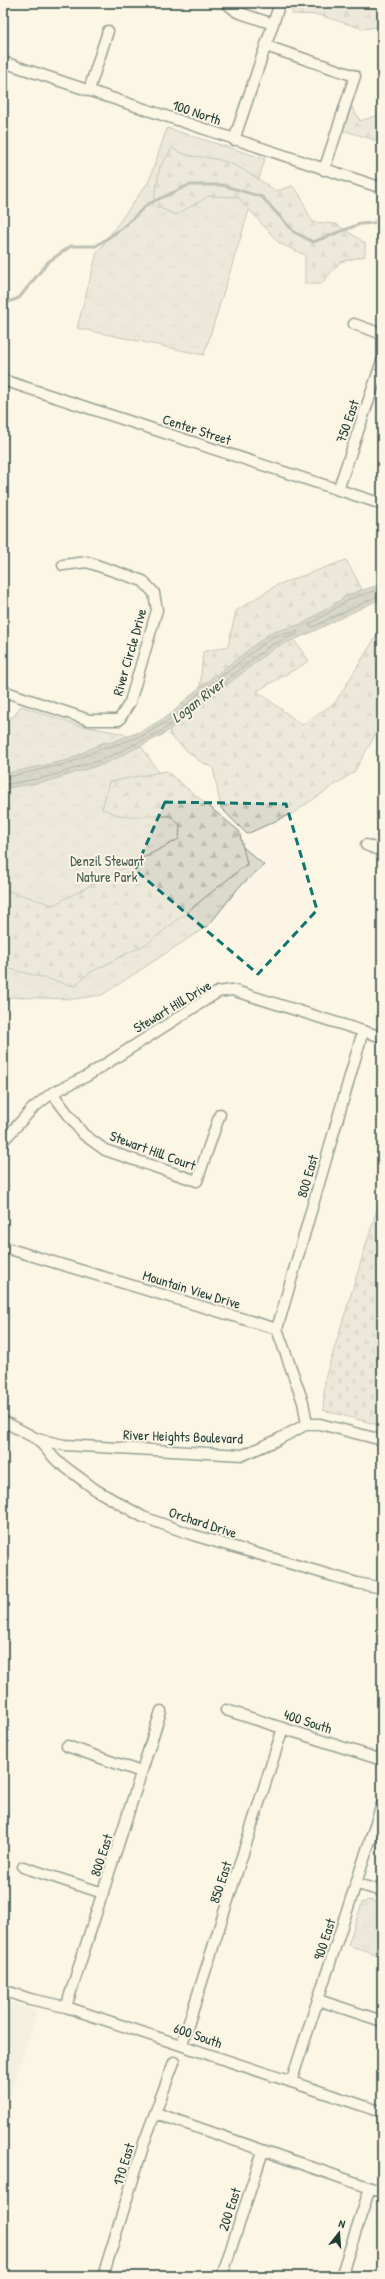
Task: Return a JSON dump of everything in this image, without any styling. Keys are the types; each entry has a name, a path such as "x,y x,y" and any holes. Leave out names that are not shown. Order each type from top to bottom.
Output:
{"street":[{"path":"226,3 237,12 273,24"},
{"path":"234,140 280,3"},
{"path":"89,90 108,31"},
{"path":"266,46 355,76 324,170"},
{"name":"100 North","path":"3,62 324,170 382,188"},
{"path":"354,324 382,334"},
{"name":"750 East","path":"338,490 382,362"},
{"name":"Center Street","path":"3,380 382,504"},
{"name":"River Circle Drive","path":"3,691 89,720 119,720 130,702 157,610 154,593 143,581 87,562 63,565"},
{"path":"366,846 382,851"},
{"name":"Stewart Hill Drive","path":"3,1141 33,1108 52,1093 87,1076 218,992 232,990 382,1037"},
{"name":"800 East","path":"277,1330 363,1031"},
{"name":"Stewart Hill Court","path":"52,1093 83,1134 105,1150 198,1181 220,1114"},
{"name":"Mountain View Drive","path":"3,1247 277,1330"},
{"path":"277,1330 303,1402 307,1424 320,1424 382,1440"},
{"name":"River Heights Boulevard","path":"3,1421 37,1439 64,1445 242,1455 275,1441 307,1424"},
{"name":"Orchard Drive","path":"37,1439 57,1461 96,1490 143,1518 193,1535 357,1583 382,1588"},
{"name":"400 South","path":"226,1710 382,1760"},
{"name":"800 East","path":"66,2006 161,1711"},
{"name":"850 East","path":"182,2044 283,1728"},
{"path":"67,1746 142,1772"},
{"name":"900 East","path":"291,2082 382,1804"},
{"path":"23,1867 103,1893"},
{"path":"357,1884 382,1891"},
{"name":"600 South","path":"3,1990 30,1999 66,2006 382,2112"},
{"path":"318,2000 382,2022"},
{"name":"170 East","path":"103,2276 145,2140 174,2062"},
{"path":"156,2113 382,2192"},
{"name":"200 East","path":"222,2276 263,2151"},
{"path":"341,2276 370,2188"}],"highlighted area":[{"path":"165,802 286,804 317,910 258,974 135,870"}],"shaded area":[{"path":"3,2000 37,2012 3,2119"}],"green space":[{"path":"293,3 382,3 382,26 364,29 319,15 292,14"},
{"path":"352,107 360,121 382,114 382,142 342,130"},
{"path":"167,128 265,159 204,355 77,328 97,253 149,181"},
{"path":"172,148 187,155 210,158 228,163 253,175 276,191 292,186 302,198 313,222 336,224 365,243 365,256 340,262 321,284 305,284 305,255 279,243 238,197 209,196 176,215 153,205 160,167"},
{"path":"346,560 362,589 291,636 309,661 257,691 302,725 335,703 382,627 382,723 354,772 293,813 247,834 221,808 213,768 198,760 169,735 173,718 199,700 203,652 228,646 236,611 277,585"},
{"name":"Denzil Stewart Nature Park","path":"21,706 77,725 120,733 137,740 163,779 264,865 239,887 209,925 102,995 74,999 3,997 3,721 14,716"},
{"path":"166,771 239,831 247,864 148,943 89,973 74,986 3,967 3,889 53,905 179,839 180,825 170,816 122,816 102,809 109,782"},
{"path":"382,1193 382,1426 323,1410 325,1379"},
{"path":"369,1900 382,1904 382,1956 348,1945 362,1903"}],"water":[{"name":"Logan River","path":"382,584 382,598 310,633 274,648 164,734 109,762 49,781 3,789 3,774 68,760 104,742 109,743 142,731 171,714 194,692 270,633 302,624 350,594"}],"waterway":[{"path":"3,304 19,298 48,262 71,246 96,246 121,229 148,204 189,185 222,185 262,197 294,232 313,242 360,224 374,223 382,214"}]}
